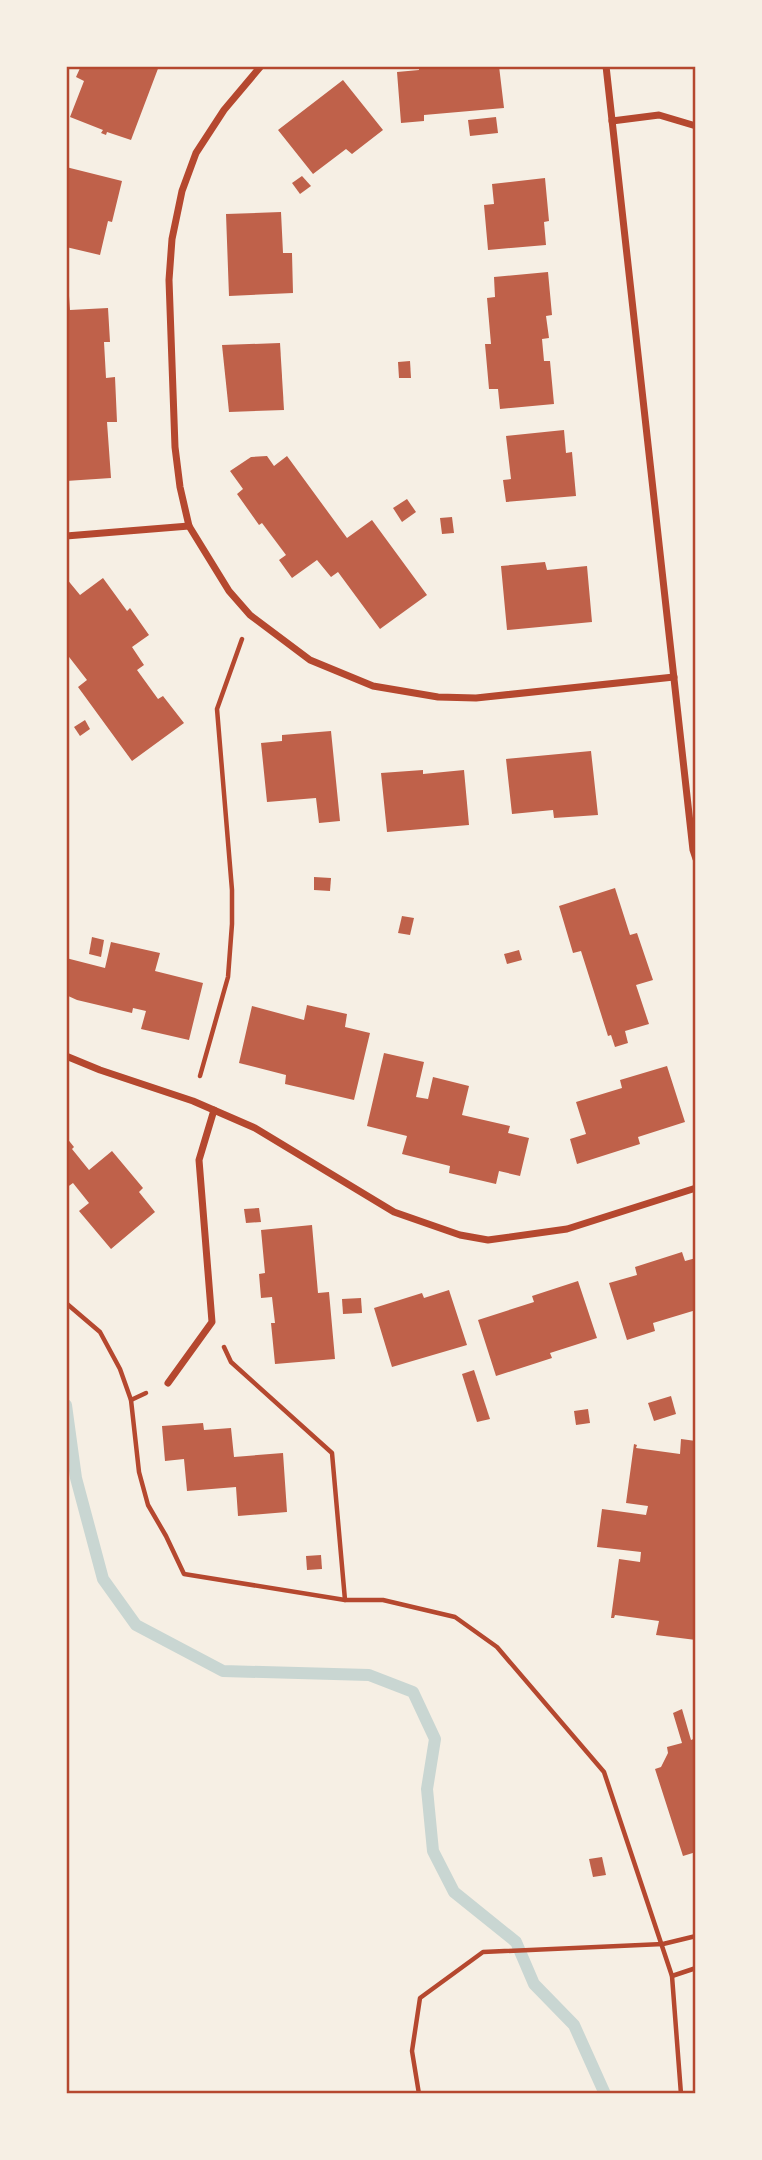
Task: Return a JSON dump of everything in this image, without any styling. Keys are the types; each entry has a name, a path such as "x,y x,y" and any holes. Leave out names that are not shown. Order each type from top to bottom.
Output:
{"street":[{"path":"261,66 224,110 196,153 182,191 172,239 169,280 174,447 188,526 229,591 250,615 310,660 373,686 409,693 476,698 674,677"},
{"path":"606,66 695,859"},
{"path":"612,121 659,115 695,126"},
{"path":"66,536 188,526"},
{"path":"66,1056 214,1110 267,1135 394,1212 460,1235 488,1240 567,1229 695,1188"},
{"path":"168,1383 212,1322 199,1160 214,1110"}],"path":[{"path":"198,1084 228,977 232,924 232,890 217,709 250,615"},
{"path":"66,1303 100,1332 120,1369 131,1400 139,1472 148,1505 184,1574 345,1600 383,1601 454,1618 497,1647 604,1772 672,1976 681,2094"},
{"path":"212,1322 231,1362 332,1453 345,1600"},
{"path":"419,2094 412,2051 419,1998 483,1952 663,1944 695,1936"},
{"path":"672,1976 695,1968"}],"building":[{"path":"81,66 97,69 98,66 159,66 131,140 107,132 106,135 101,133 103,130 70,117 84,81 76,77"},
{"path":"419,66 499,66 504,108 424,115 424,121 401,123 397,72 419,70"},
{"path":"343,80 383,130 352,154 346,149 313,174 278,130"},
{"path":"496,117 498,133 470,136 468,120"},
{"path":"66,167 122,181 100,255 66,247"},
{"path":"302,176 311,186 300,194 292,183"},
{"path":"545,178 549,221 544,222 546,245 488,250 484,205 494,204 492,184"},
{"path":"281,212 283,253 292,253 293,293 229,296 226,214"},
{"path":"548,272 552,315 546,316 549,338 542,339 544,361 550,361 554,404 500,409 498,389 489,389 485,344 491,344 487,298 495,297 494,277"},
{"path":"66,296 69,296 70,310 108,308 110,342 104,342 106,378 115,377 117,422 107,422 111,478 66,481"},
{"path":"280,343 284,410 229,412 222,345"},
{"path":"410,361 411,378 399,378 398,362"},
{"path":"564,430 566,453 572,452 576,496 506,502 503,480 511,479 506,436"},
{"path":"267,456 274,466 287,456 347,538 372,520 427,595 380,629 338,572 331,577 317,560 292,578 279,560 286,555 262,523 259,525 237,494 243,489 230,471 251,457"},
{"path":"407,499 416,512 402,522 393,508"},
{"path":"452,517 454,533 442,534 440,518"},
{"path":"545,562 547,570 587,566 592,622 507,630 501,566"},
{"path":"66,578 80,595 103,578 127,611 130,608 149,635 132,647 144,665 137,670 158,699 163,696 184,723 132,761 78,687 87,680 66,653"},
{"path":"85,720 90,729 80,736 74,727"},
{"path":"331,731 340,821 319,823 316,798 267,802 261,743 282,741 282,735"},
{"path":"591,751 598,815 554,818 553,810 512,814 506,759"},
{"path":"423,770 423,774 464,770 469,825 387,832 381,773"},
{"path":"314,877 331,878 330,891 314,890"},
{"path":"615,888 630,935 637,933 653,980 636,985 649,1024 625,1031 628,1043 615,1047 611,1035 608,1036 581,951 573,953 559,906"},
{"path":"402,916 414,918 410,935 398,933"},
{"path":"92,937 104,940 101,957 89,954"},
{"path":"111,942 160,953 155,971 203,983 189,1040 141,1029 146,1011 133,1008 132,1013 66,995 66,958 105,968"},
{"path":"519,950 522,960 507,964 504,954"},
{"path":"307,1005 347,1014 345,1027 370,1033 354,1100 285,1084 286,1075 239,1063 252,1006 304,1020"},
{"path":"384,1053 424,1062 416,1097 428,1099 433,1077 469,1086 462,1115 510,1126 508,1133 529,1138 520,1176 499,1171 496,1184 449,1173 450,1166 402,1154 407,1136 367,1126"},
{"path":"667,1066 685,1122 638,1137 640,1144 577,1164 570,1139 586,1134 576,1102 622,1088 620,1080"},
{"path":"66,1137 89,1170 112,1151 143,1188 139,1192 155,1212 111,1249 79,1211 89,1203 73,1183 66,1188"},
{"path":"259,1208 261,1222 246,1223 244,1209"},
{"path":"312,1225 318,1293 329,1292 335,1359 275,1364 271,1323 275,1323 272,1297 261,1298 259,1274 265,1273 261,1230"},
{"path":"682,1252 685,1261 696,1258 696,1310 653,1323 655,1331 627,1340 609,1283 637,1275 635,1267"},
{"path":"578,1281 597,1338 550,1353 552,1358 496,1376 478,1320 534,1302 532,1296"},
{"path":"449,1290 467,1345 392,1367 374,1308 422,1293 424,1298"},
{"path":"361,1298 362,1313 343,1314 342,1299"},
{"path":"474,1370 490,1419 477,1422 462,1374"},
{"path":"671,1396 676,1414 654,1421 648,1403"},
{"path":"588,1409 590,1423 576,1425 574,1411"},
{"path":"203,1423 204,1430 231,1428 234,1457 283,1453 287,1512 238,1516 236,1487 187,1491 184,1459 165,1461 162,1426"},
{"path":"681,1439 696,1441 696,1640 656,1635 659,1621 615,1615 611,1618 619,1559 640,1562 641,1552 597,1547 602,1509 646,1515 648,1506 626,1503 634,1444 637,1445 636,1448 680,1454"},
{"path":"321,1555 322,1569 307,1570 306,1556"},
{"path":"682,1709 691,1740 696,1738 696,1852 683,1856 655,1769 661,1767 668,1753 667,1747 682,1743 673,1713"},
{"path":"602,1857 606,1875 593,1877 589,1859"}],"waterway":[{"path":"66,1405 76,1478 103,1579 136,1625 223,1671 369,1675 413,1692 435,1739 427,1789 433,1851 454,1892 516,1942 534,1984 574,2025 605,2094"}]}
